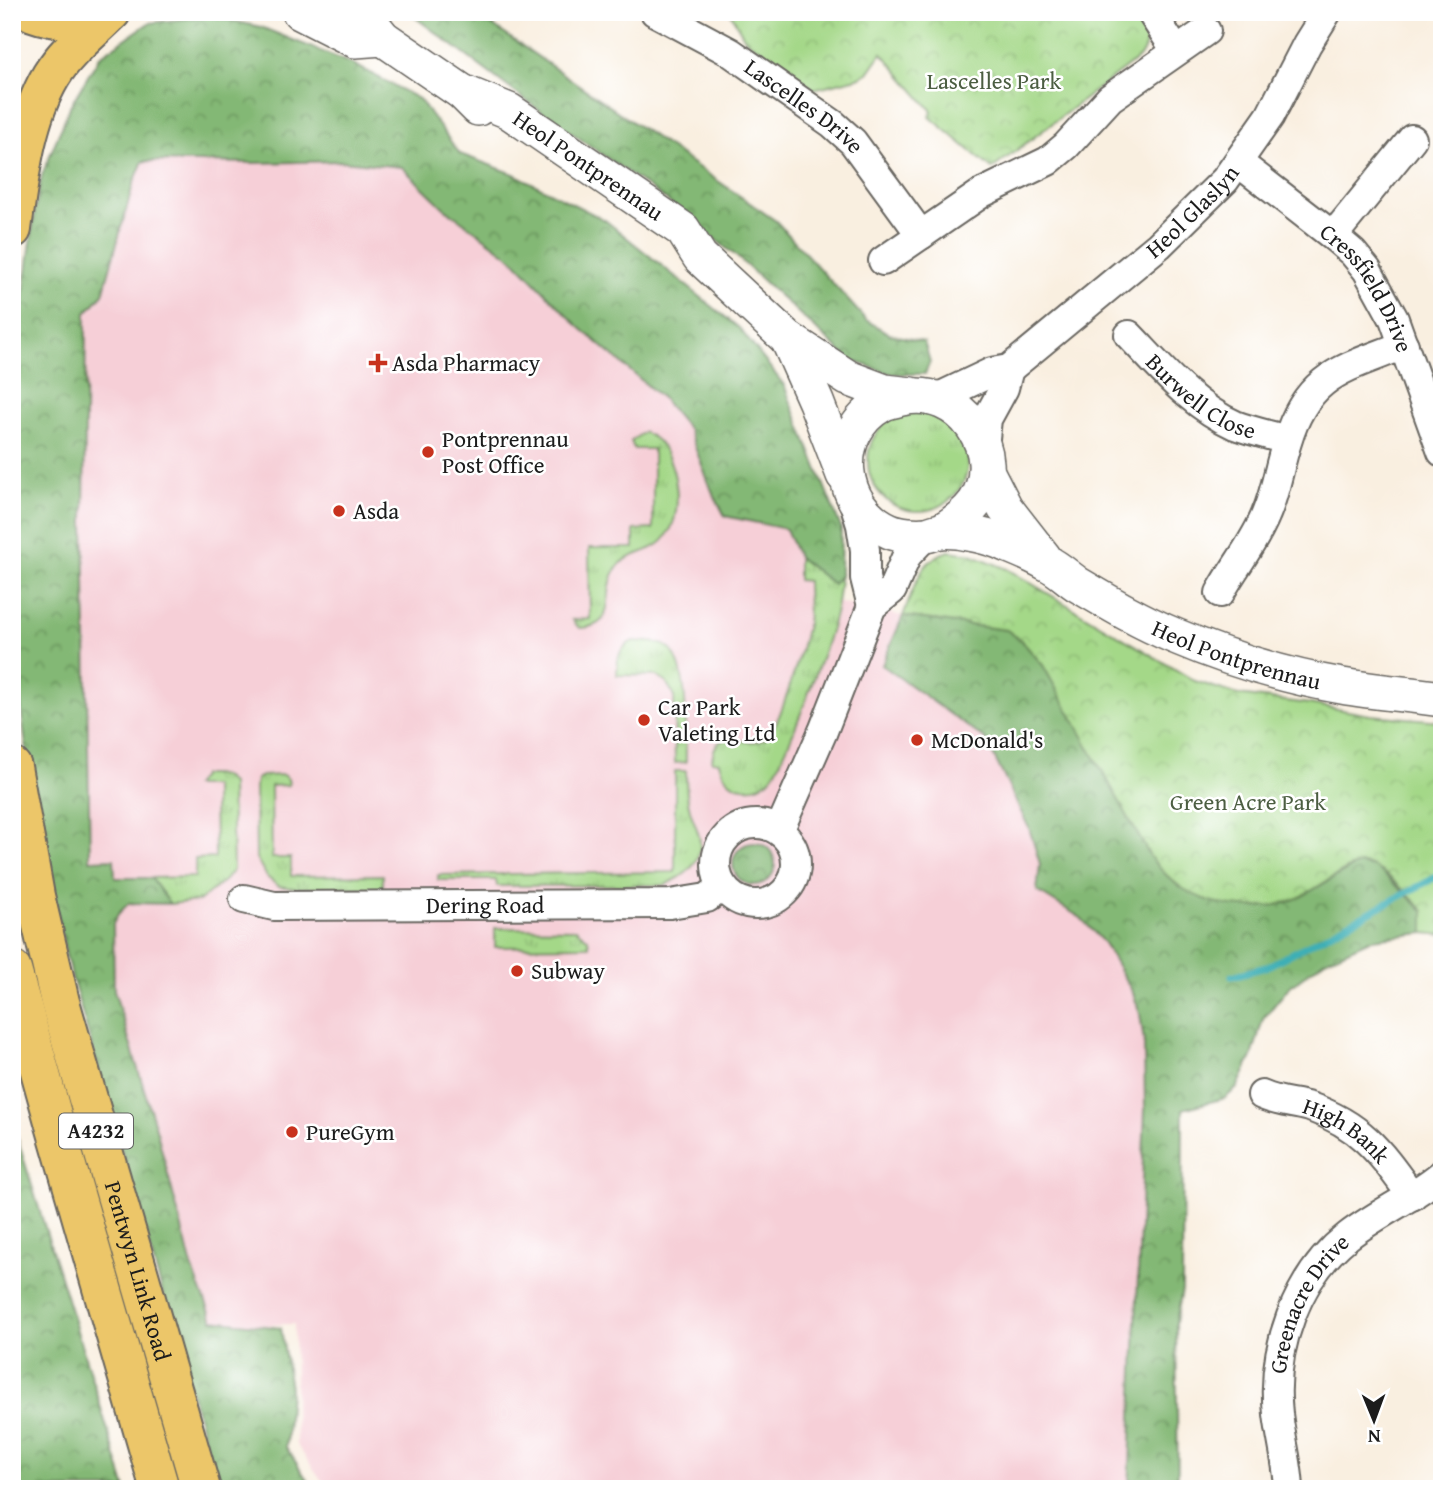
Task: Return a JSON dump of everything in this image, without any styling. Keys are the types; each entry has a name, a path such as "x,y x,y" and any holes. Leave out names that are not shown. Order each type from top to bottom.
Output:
{"main road":[{"path":"33,12 67,20 111,12"},
{"path":"12,229 28,141 42,97 63,60 111,12"},
{"name":"Pentwyn Link Road","path":"12,767 35,896 60,1002 201,1489"},
{"name":"Pentwyn Link Road","path":"12,970 160,1489"}],"street":[{"name":"Heol Pontprennau","path":"300,12 355,40 373,25 462,92 509,111 683,230 700,257 788,339 848,378 885,392 926,397"},
{"name":"Lascelles Drive","path":"655,12 730,52 833,124 853,142 921,235"},
{"path":"1151,12 1176,51"},
{"name":"Heol Glaslyn","path":"926,397 992,372 1009,369 1159,245 1209,197 1239,163 1270,116 1307,44 1327,12"},
{"path":"883,261 982,193 1048,161 1066,146 1110,98 1206,31"},
{"path":"1333,236 1412,139"},
{"name":"Cressfield Drive","path":"1239,163 1333,236 1353,253 1367,270 1383,295 1435,412 1442,452"},
{"name":"Burwell Close","path":"1129,335 1175,384 1201,406 1236,425 1287,440"},
{"name":"Heol Pontprennau","path":"788,339 849,487"},
{"name":"Burwell Close","path":"1220,593 1266,515 1287,440 1298,412 1311,392 1327,377 1404,345"},
{"name":"Heol Glaslyn","path":"985,459 987,419 1004,388 1009,369"},
{"path":"779,831 823,731 872,606 892,590 907,555 934,533 960,520 976,501 985,459 975,428 961,411 926,397 883,403 865,416 853,432 846,452 849,487 861,525 865,550 865,578 872,606"},
{"name":"Heol Pontprennau","path":"985,459 1004,508 1048,563"},
{"path":"849,487 861,510 888,530 901,534 934,533"},
{"name":"Heol Pontprennau","path":"934,533 991,538 1048,563 1076,583 1138,619 1250,664 1343,686 1442,699"},
{"path":"750,824 764,824 779,831 788,839 794,852 796,866 788,887 778,897 765,903 752,904 738,900 722,887 716,874 721,845 727,835 750,824"},
{"name":"Dering Road","path":"244,899 274,906 670,904 707,898 722,887"},
{"name":"High Bank","path":"1262,1095 1277,1102 1306,1106 1351,1126 1369,1141 1412,1196"},
{"name":"Greenacre Drive","path":"1289,1489 1278,1413 1277,1386 1283,1344 1290,1319 1312,1275 1329,1253 1350,1235 1442,1174"}],"shaded area":[{"path":"143,161 342,161 402,167 444,208 512,258 577,325 662,398 688,428 712,491 726,516 786,529 798,557 833,584 831,601 903,616 883,665 986,740 1029,828 1040,864 1037,891 1081,918 1104,943 1133,993 1140,1014 1144,1042 1145,1110 1129,1489 328,1489 296,1444 294,1324 203,1326 114,990 113,923 90,861 84,521 86,313 103,294 133,185"}],"green space":[{"path":"408,12 473,12 776,221 866,320 890,334 924,342 930,362 925,374 892,374 850,360 736,256 665,199"},
{"name":"Lascelles Park","path":"730,12 1131,12 1143,29 1146,44 1140,57 992,169 930,117 932,111 882,53 868,73 814,89 745,39"},
{"path":"210,16 261,27 355,65 419,99 460,154 514,174 605,220 739,328 784,385 841,528 840,576 833,584 798,557 786,529 725,516 712,491 688,429 662,398 577,325 512,258 444,208 402,167 342,161 143,161 133,185 103,294 86,313 84,521 90,860 114,859 115,878 151,878 170,904 129,903 118,914 113,924 114,990 157,1132 192,1267 213,1320 281,1328 290,1389 286,1447 313,1489 219,1489 67,960 32,793 17,677 12,580 12,421 20,323 42,175 70,106 100,56 149,23"},
{"path":"918,411 937,415 953,426 964,442 968,461 964,480 953,496 937,507 918,511 899,507 883,496 872,480 868,461 872,442 883,426 899,415"},
{"path":"644,432 659,443 667,455 675,478 677,503 672,527 661,543 622,562 612,577 605,615 600,622 592,626 579,628 572,620 590,619 589,548 634,548 634,530 653,529 653,449 634,449 631,441"},
{"name":"Green Acre Park","path":"949,551 971,554 1007,569 1195,681 1238,695 1370,715 1442,721 1442,935 1424,933 1424,911 1395,882 1369,865 1356,865 1300,897 1271,906 1225,905 1209,901 1178,885 1151,858 1043,665 1022,641 1007,630 903,616 924,568 939,555"},
{"path":"798,557 833,584 840,576 835,614 805,702 776,770 769,780 760,785 738,786 727,779 719,762 712,761 714,749 719,742 725,740 759,741 767,737 778,718 807,624 807,581 798,580"},
{"path":"903,616 1007,630 1022,641 1043,665 1072,716 1300,897 1358,864 1376,867 1424,911 1424,933 1372,939 1325,960 1289,987 1263,1019 1252,1057 1237,1088 1225,1098 1183,1109 1182,1290 1176,1322 1178,1489 1129,1489 1145,1110 1144,1042 1140,1014 1133,993 1104,943 1081,918 1037,891 1040,864 1029,828 986,740 882,665"},
{"path":"633,641 654,642 666,646 680,666 685,700 686,762 675,763 674,695 666,682 656,676 617,675 619,655 624,647"},
{"path":"675,771 686,771 688,800 700,845 692,867 672,882 664,885 497,886 496,880 438,880 438,875 675,872"},
{"path":"202,775 222,776 231,784 233,870 199,901 170,904 151,878 195,877 195,859 215,858 214,786 194,786"},
{"path":"283,775 288,779 289,785 271,786 272,858 291,858 291,876 383,875 383,888 293,888 278,886 267,877 256,858 256,779"},
{"path":"754,843 769,849 775,864 769,879 754,885 739,879 733,864 739,849"},
{"path":"495,928 576,929 588,939 589,946 495,947"},
{"path":"12,1121 126,1489 12,1489"}],"waterway":[{"path":"1232,976 1266,967 1442,874"}],"place":[{"name":"Asda Pharmacy","path":"378,363"},
{"name":"Pontprennau Post Office","path":"428,452"},
{"name":"Asda","path":"339,511"},
{"name":"Car Park Valeting Ltd","path":"644,720"},
{"name":"McDonald's","path":"917,740"},
{"name":"Subway","path":"517,971"},
{"name":"PureGym","path":"292,1132"}]}
